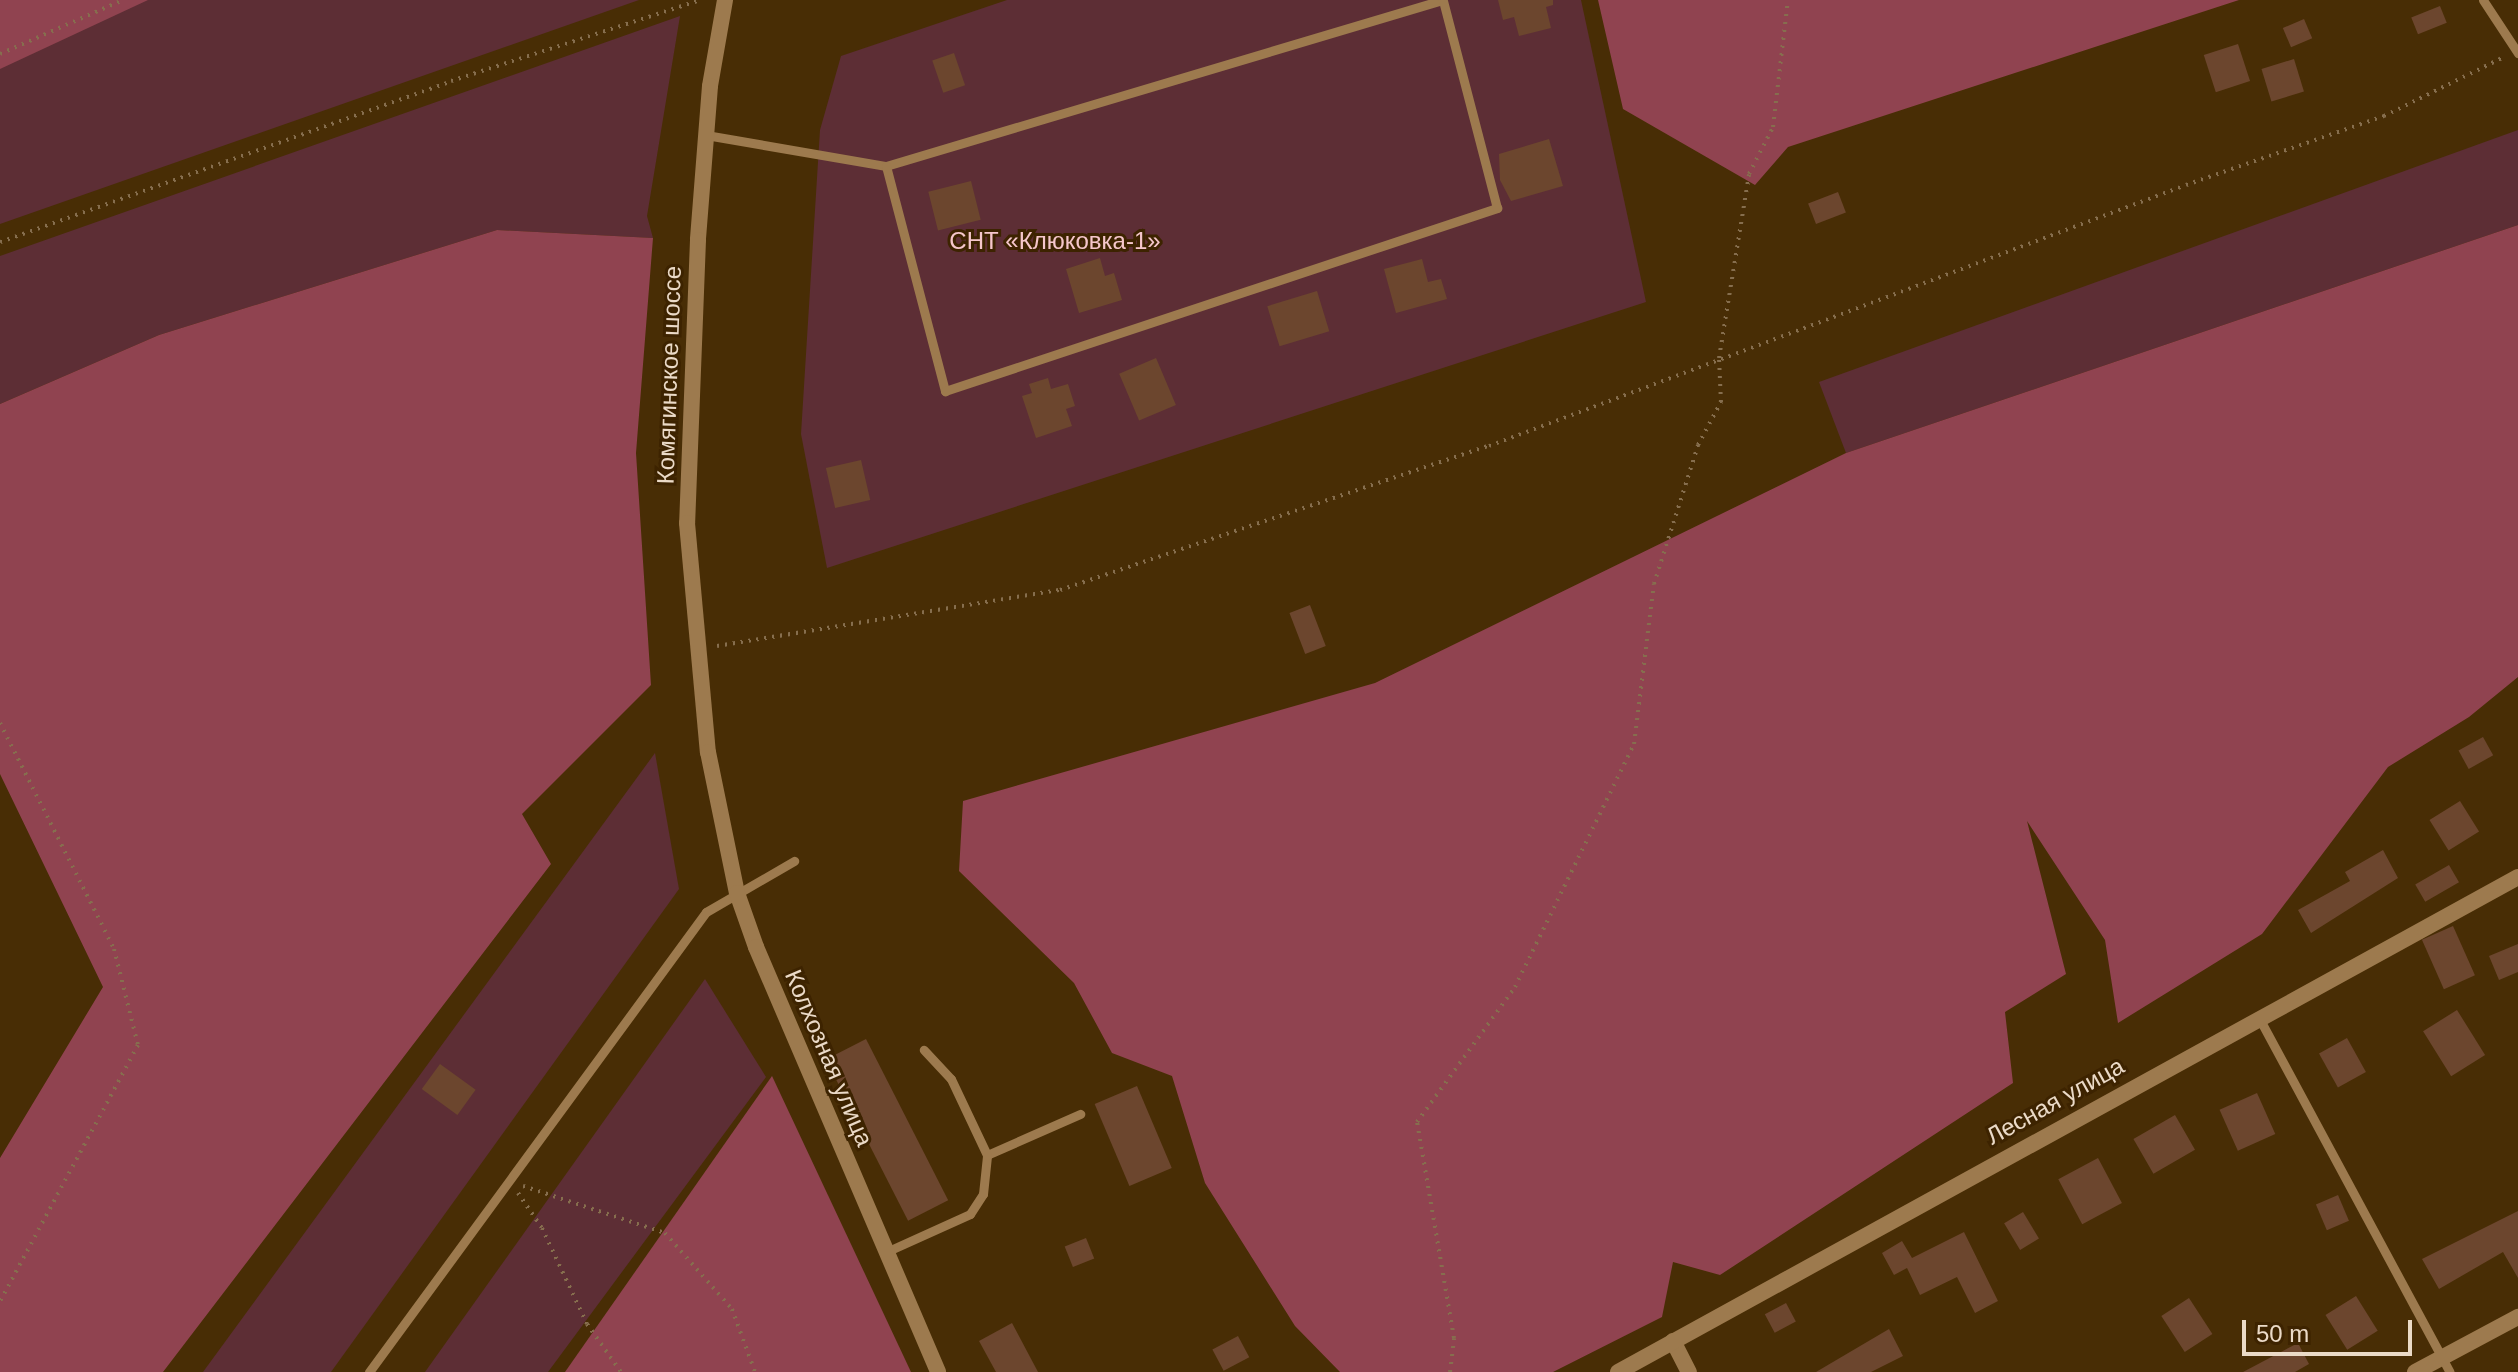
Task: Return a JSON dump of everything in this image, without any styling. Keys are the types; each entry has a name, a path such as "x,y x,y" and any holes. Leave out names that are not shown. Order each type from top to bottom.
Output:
{"street":[{"name":"Комягинское шоссе","path":"708,752 687,523 706,135 725,0"},
{"name":"Колхозная улица","path":"708,752 737,893 938,1372"},
{"name":"Лесная улица","path":"1618,1372 2258,1016 2518,877"},
{"path":"2415,1372 2446,1364 2518,1317"},
{"path":"1673,1341 1689,1372"}],"lane":[{"path":"706,135 886,166 1442,0 1497,208 945,391 886,166"},
{"path":"2483,0 2517,52"},
{"path":"369,1372 706,912 794,861"},
{"path":"2258,1016 2446,1364"},
{"path":"886,1252 970,1214 983,1194 987,1155 951,1079 924,1050"},
{"path":"987,1155 1080,1114"}],"path":[{"path":"0,54 123,0"},
{"path":"0,242 451,81 701,0"},
{"path":"1450,1372 1454,1338 1417,1122 1515,987 1634,744 1654,584 1698,445 1721,402 1719,358 1749,174 1773,127 1788,0"},
{"path":"699,649 1060,590 1489,446 1719,358 2384,116 2517,52"},
{"path":"0,723 114,949 138,1045 0,1301"},
{"path":"509,1181 542,1228 587,1324 621,1372"},
{"path":"509,1181 665,1233 732,1309 755,1372"}],"green space":[{"path":"136,0 639,0 0,224 0,56"},
{"name":"СНТ «Клюковка-1»","path":"1007,0 1581,0 1646,302 827,568 801,434 820,130 841,56"},
{"path":"680,16 647,216 653,238 497,230 159,335 0,404 0,256"},
{"path":"2518,130 2518,225 1846,453 1819,382"},
{"path":"655,753 679,889 331,1372 203,1372"},
{"path":"705,979 766,1077 548,1372 425,1372"}],"shaded area":[{"path":"0,0 148,0 0,69"},
{"path":"1598,0 2239,0 1788,147 1755,185 1623,109"},
{"path":"2518,225 2518,677 2469,717 2388,767 2262,934 2118,1023 2105,940 2027,821 2066,974 2005,1012 2013,1083 1720,1275 1673,1262 1662,1317 1553,1372 1340,1372 1295,1326 1205,1183 1172,1076 1112,1053 1074,983 959,871 963,801 1375,683 1846,453"},
{"path":"497,230 653,238 636,453 651,685 522,814 551,864 163,1372 0,1372 0,1158 103,987 0,774 0,404 159,335"},
{"path":"772,1076 911,1372 565,1372"}],"building":[{"path":"1498,0 1553,0 1553,5 1546,7 1551,28 1519,36 1514,17 1503,20"},
{"path":"2440,6 2447,23 2418,34 2411,18"},
{"path":"2304,19 2312,38 2291,47 2283,28"},
{"path":"2238,44 2250,81 2216,92 2204,55"},
{"path":"954,53 965,85 943,93 932,60"},
{"path":"2294,59 2304,92 2271,101 2261,69"},
{"path":"1549,139 1563,186 1511,201 1500,180 1499,154"},
{"path":"971,181 981,220 938,230 928,192"},
{"path":"1838,192 1846,213 1816,224 1808,203"},
{"path":"1100,258 1105,276 1114,273 1122,300 1079,313 1066,269"},
{"path":"1422,259 1428,282 1441,279 1447,299 1396,313 1384,269"},
{"path":"1317,291 1329,331 1280,346 1267,306"},
{"path":"1156,358 1176,405 1139,421 1119,374"},
{"path":"1048,378 1051,389 1068,384 1075,406 1066,409 1072,426 1036,438 1022,396 1032,393 1029,384"},
{"path":"861,460 870,500 835,508 826,468"},
{"path":"1310,605 1326,646 1305,654 1289,613"},
{"path":"2483,737 2493,755 2469,769 2459,751"},
{"path":"2460,801 2479,832 2449,851 2429,820"},
{"path":"2383,850 2398,878 2311,933 2298,910 2350,881 2345,872"},
{"path":"2449,865 2459,882 2425,902 2415,884"},
{"path":"2453,926 2475,975 2444,989 2422,940"},
{"path":"2518,944 2518,972 2499,980 2489,956"},
{"path":"2457,1010 2485,1055 2451,1076 2423,1031"},
{"path":"2347,1038 2366,1072 2338,1088 2319,1054"},
{"path":"866,1039 948,1200 908,1221 826,1059"},
{"path":"440,1064 476,1090 457,1115 422,1089"},
{"path":"1137,1086 1172,1168 1129,1186 1095,1104"},
{"path":"2257,1093 2275,1134 2238,1151 2220,1110"},
{"path":"2175,1115 2195,1150 2153,1174 2133,1139"},
{"path":"2098,1158 2122,1203 2082,1224 2058,1179"},
{"path":"2338,1195 2349,1221 2327,1230 2316,1204"},
{"path":"2518,1211 2518,1278 2503,1252 2439,1289 2422,1259"},
{"path":"2023,1212 2039,1239 2020,1250 2004,1223"},
{"path":"1964,1232 1998,1301 1975,1313 1957,1277 1920,1295 1907,1268 1894,1275 1882,1253 1902,1241 1912,1258"},
{"path":"1086,1238 1094,1258 1073,1267 1065,1247"},
{"path":"2356,1296 2378,1331 2347,1350 2325,1315"},
{"path":"2189,1298 2212,1334 2185,1352 2161,1316"},
{"path":"1786,1303 1796,1322 1775,1333 1765,1314"},
{"path":"1012,1323 1038,1372 996,1372 979,1341"},
{"path":"1889,1329 1903,1356 1871,1372 1816,1372"},
{"path":"1238,1336 1249,1357 1224,1371 1212,1350"},
{"path":"2298,1343 2309,1364 2295,1372 2243,1372"}]}
